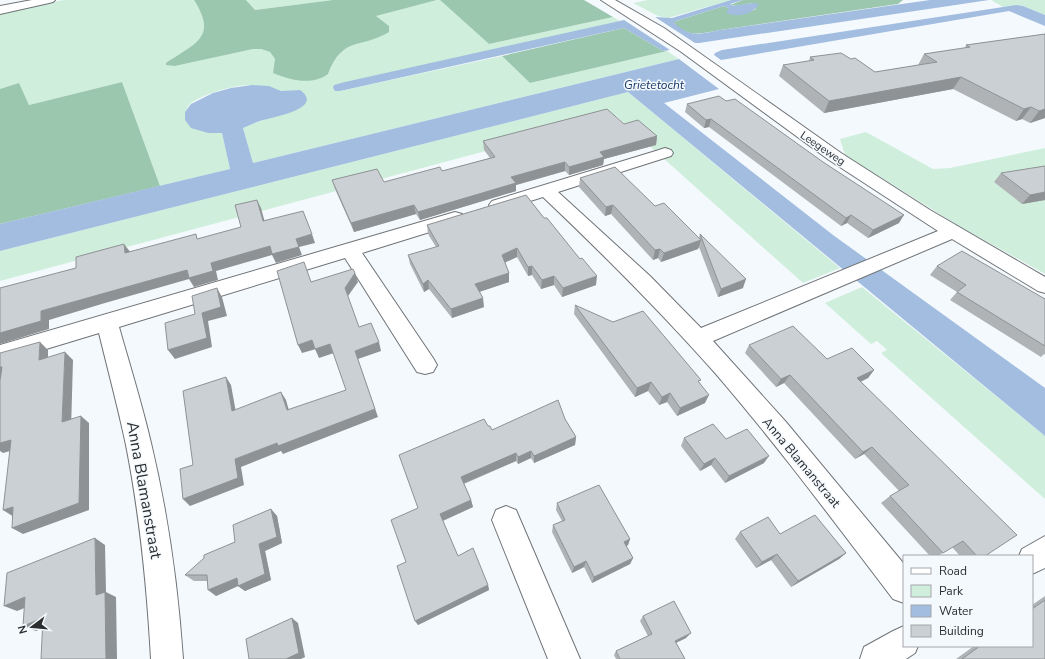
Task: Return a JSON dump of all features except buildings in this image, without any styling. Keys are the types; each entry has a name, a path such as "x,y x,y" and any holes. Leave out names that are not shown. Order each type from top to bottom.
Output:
{"street":[{"path":"0,10 49,0"},
{"name":"Leegeweg","path":"607,0 633,14 689,51 806,137 871,181 953,232 1045,286"},
{"path":"0,354 350,250 665,153"},
{"name":"Anna Blamanstraat","path":"546,190 612,251 698,338 799,456 903,587"},
{"path":"698,338 889,257 953,232"},
{"path":"350,250 425,365"},
{"name":"Anna Blamanstraat","path":"106,323 132,415 152,513 165,625 167,659"},
{"path":"506,520 564,659"},
{"path":"1033,558 1045,551"},
{"path":"876,659 903,643"}],"green space":[{"path":"64,0 194,0 201,13 204,23 200,38 186,50 166,63 175,66 253,49 261,49 270,52 275,59 328,74 332,64 343,51 363,41 382,36 389,26 375,16 437,0 440,0 489,44 613,17 620,21 333,88 335,91 502,56 530,83 667,51 679,59 253,163 243,128 263,120 300,90 281,91 258,85 230,88 204,96 191,103 186,111 185,120 208,133 222,133 230,169 160,186 122,82 29,105 19,84 0,89 0,12"},
{"path":"194,0 246,0 255,10 333,0 437,0 376,16 389,26 389,32 347,48 340,53 328,74 322,78 301,81 273,73 275,59 270,52 261,49 253,49 175,66 166,65 166,63 186,50 200,38 204,23 201,13"},
{"path":"246,0 333,0 255,10"},
{"path":"440,0 584,0 613,17 489,44"},
{"path":"648,0 731,0 668,18 658,16 633,3"},
{"path":"743,0 903,0 898,4 695,34 684,31 673,22 724,6 729,8 731,14 744,14 756,9 752,3 736,6 730,5"},
{"path":"991,0 1045,0 1045,15 1023,6 1016,5 1003,7"},
{"path":"624,28 663,51 667,51 530,83 502,56"},
{"path":"122,82 160,186 0,224 0,89 19,83 29,105"},
{"path":"628,92 840,268 803,283 616,116 0,281 0,251"},
{"path":"866,132 933,169 950,168 1045,148 1045,274 959,226 845,155 840,139"},
{"path":"862,287 1045,436 1045,499 881,353 887,350 877,341 871,344 825,303"}],"water":[{"path":"731,0 743,0 730,4 733,6 752,3 759,4 757,8 749,13 739,15 730,14 726,12 729,8 724,6 676,21 674,23 686,31 696,34 930,0 989,0 699,43 695,43 655,17 672,18"},
{"path":"1016,5 1023,6 1045,15 1045,26 1009,11 721,60 714,55 722,50"},
{"path":"624,20 670,50 663,51 624,28 340,91 335,91 333,88 334,85 345,82"},
{"name":"Grietetocht","path":"679,59 719,89 664,103 833,235 1045,388 1045,436 628,92 0,251 0,224 230,169 222,133 208,133 191,128 185,120 185,112 191,104 213,93 231,88 252,85 269,86 281,91 300,90 306,96 306,102 302,107 295,111 260,121 243,128 253,163"}]}
